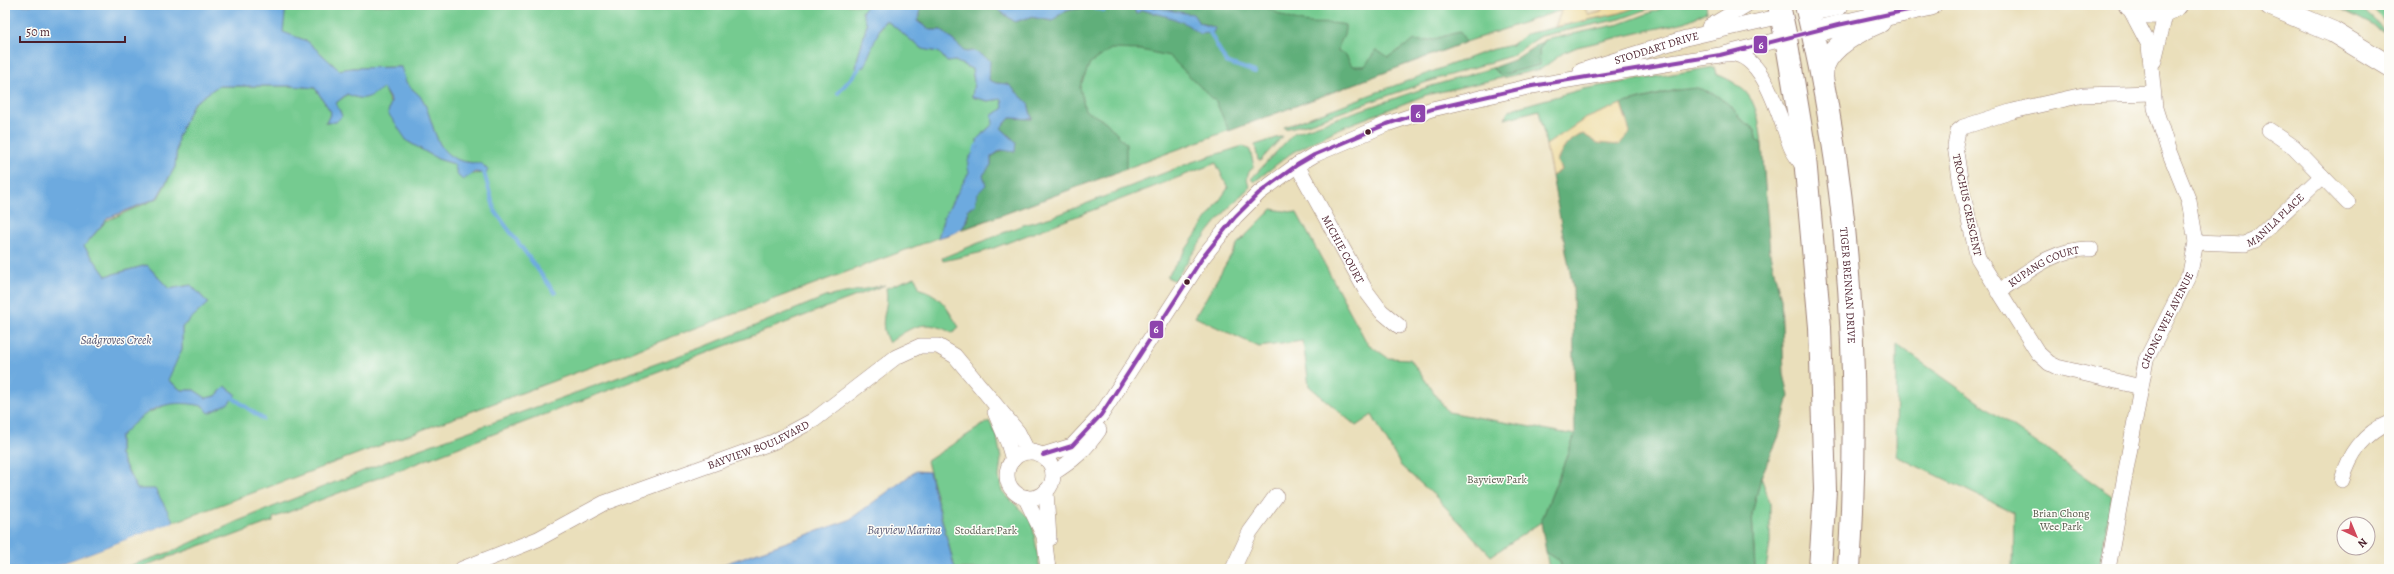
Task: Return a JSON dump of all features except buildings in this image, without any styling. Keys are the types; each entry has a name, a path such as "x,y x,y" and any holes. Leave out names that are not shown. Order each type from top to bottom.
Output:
{"main road":[{"path":"1820,569 1825,490 1820,327 1807,172 1786,38 1780,10 1838,5"},
{"path":"1786,38 1931,5"},
{"path":"2128,5 2147,13 2174,7"},
{"path":"2270,5 2333,32 2389,66"},
{"path":"2309,5 2338,19 2389,50"},
{"name":"TIGER BRENNAN DRIVE","path":"1807,8 1823,85 1839,185 1851,332 1854,448 1849,569"},
{"path":"1823,85 1824,66 1832,54 1864,30 1897,12"}],"street":[{"path":"1686,38 1727,18 1746,5"},
{"name":"CHONG WEE AVENUE","path":"2108,569 2141,387 2148,357 2190,273 2196,242 2189,201 2160,127 2153,93 2151,53 2147,38 2128,5"},
{"name":"CHONG WEE AVENUE","path":"2153,78 2155,55 2174,7"},
{"name":"STODDART DRIVE","path":"1532,86 1780,10"},
{"name":"STODDART DRIVE","path":"1043,455 1072,446 1100,414 1219,235 1259,193 1297,165 1341,142 1394,121 1432,109 1532,86 1720,55 1786,38"},
{"path":"1720,55 1738,54 1756,69 1773,97 1792,149 1807,172"},
{"name":"TROCHUS CRESCENT","path":"2141,387 2049,363 2038,353 1998,292 1978,258 1973,245 1955,146 1958,131 1972,123 2076,96 2100,93 2153,93"},
{"path":"2269,130 2294,147 2348,203"},
{"name":"MICHIE COURT","path":"1297,165 1366,291 1382,311 1399,326"},
{"name":"MANILA PLACE","path":"2196,242 2238,244 2255,240 2322,176"},
{"name":"KUPANG COURT","path":"1998,292 2060,253 2079,248 2091,249"},
{"name":"BAYVIEW BOULEVARD","path":"462,569 494,563 604,503 747,452 794,432 814,420 896,357 912,348 929,345 949,351 965,366 991,402 1018,432 1028,452"},
{"name":"STODDART DRIVE","path":"1053,473 1072,462 1083,451 1106,418 1111,397"},
{"name":"BAYVIEW BOULEVARD","path":"991,402 1008,443 1013,460"},
{"path":"2342,480 2346,466 2359,445 2372,432 2389,423"},
{"path":"1028,452 1043,455 1048,460 1053,473 1052,483 1046,491 1040,495 1025,497 1017,493 1010,486 1008,468 1013,460 1020,454 1028,452"},
{"path":"1046,491 1050,532 1048,564"},
{"path":"1233,569 1250,532 1276,496"},
{"path":"1025,497 1044,536 1048,564"}],"green space":[{"path":"286,5 867,5 862,12 867,24 855,68 886,20 922,49 939,52 947,62 955,61 972,69 974,82 972,97 988,101 1002,99 1003,109 993,124 977,139 975,160 971,170 948,209 938,238 48,569 5,569 137,489 120,455 120,437 141,416 170,403 182,402 203,406 236,394 225,386 216,396 206,398 194,390 181,390 168,380 168,377 182,349 182,327 208,303 191,285 169,289 147,265 106,276 84,246 106,221 158,198 175,167 178,137 193,104 218,86 292,86 315,88 331,112 326,123 336,122 336,103 348,94 362,98 370,96 383,87 407,141 438,159 454,164 458,176 479,173 486,174 481,163 465,162 454,158 446,152 435,134 423,100 406,82 401,67 352,68 339,70 307,41 282,32"},
{"path":"919,5 1132,5 1215,29 1150,5 1576,5 1466,42 961,230 1021,119 966,52 930,30"},
{"path":"919,5 992,5 1015,22 1030,17 1053,21 1064,12 1087,8 1087,5 1133,5 1136,14 1142,10 1215,28 1151,5 1265,5 1281,15 1293,20 1311,23 1333,23 1345,25 1338,51 1346,55 1352,66 1365,66 1376,50 1388,57 1415,40 1431,40 1460,32 1466,42 1229,131 1216,102 1169,56 1141,50 1111,49 1090,63 1080,87 1085,110 1106,122 1126,144 1126,169 961,230 968,220 968,209 975,205 977,194 985,185 983,175 991,165 991,157 1016,142 1001,128 1010,118 1032,119 1028,103 1008,84 996,83 989,80 974,51 966,52 941,30 930,30 917,20 920,16"},
{"path":"1642,5 1659,5 1620,19 1541,36 1511,56 1427,82 1310,123 1285,129 1284,127 1490,50 1512,45 1526,34 1620,13"},
{"path":"1671,5 1706,5 1707,12 1685,22 1577,47 1563,53 1541,69 1426,95 1338,129 1290,154 1254,182 1251,179 1294,133 1425,88 1492,68 1501,75 1540,65 1539,50 1545,40 1620,24"},
{"path":"2333,5 2358,5 2388,33"},
{"path":"2368,5 2379,5 2384,10 2387,14 2389,26"},
{"path":"1545,40 1539,50 1540,65 1501,75 1492,68 1514,60"},
{"path":"1714,67 1716,74 1739,86 1746,92 1751,100 1758,119 1762,144 1756,140 1755,129 1742,121 1731,106 1677,90 1621,104 1585,119 1546,145 1539,110 1505,119 1508,112 1515,108 1583,89"},
{"path":"1697,88 1713,93 1731,106 1742,121 1755,129 1756,139 1762,144 1770,254 1781,299 1784,373 1789,396 1779,436 1761,477 1752,514 1755,569 1562,569 1560,561 1546,552 1541,522 1575,435 1573,288 1552,176 1561,170 1557,161 1564,148 1570,141 1583,134 1598,143 1627,119 1621,104 1677,90"},
{"path":"1283,136 1260,161 1258,160 1255,145"},
{"path":"1243,146 1250,150 1254,166 1248,176 1250,187 1209,231 1191,255 1175,281 1167,277 1228,188 1216,163 983,252 943,261 942,258 1020,226 1055,216 1192,162"},
{"name":"Bayview Park","path":"1272,209 1297,213 1367,343 1388,358 1410,359 1448,412 1575,435 1541,522 1491,556 1435,496 1401,466 1372,415 1356,426 1309,386 1303,341 1259,347 1195,317 1238,243"},
{"path":"915,277 920,289 934,295 939,299 959,327 952,333 943,328 934,326 919,326 904,332 889,343 885,335 883,321 887,296 886,288"},
{"path":"885,285 273,518 273,521 136,569 120,569 173,551 238,521 403,455 711,344 825,297"},
{"name":"Brian Chong Wee Park","path":"1897,345 2112,496 2099,569 2013,569 2014,513 1896,456"},
{"name":"Stoddart Park","path":"989,421 997,436 1001,459 999,477 1002,491 1032,521 1040,569 955,569 927,461"},
{"path":"1761,477 1770,503 1770,544 1766,569 1755,569 1752,514"},
{"path":"1546,552 1560,561 1562,569 1549,569"}],"sand":[{"path":"1582,5 1589,15 1601,12 1603,5 1642,5 1620,13 1555,27 1562,9"},
{"path":"1621,104 1630,132 1619,145 1598,143 1583,134 1578,136 1570,141 1564,148 1557,161 1561,170 1552,176 1546,145 1585,119"}],"water":[{"name":"Sadgroves Creek","path":"5,5 286,5 283,32 307,41 339,70 352,68 401,67 406,82 423,100 435,134 446,152 454,158 465,162 481,163 488,170 486,174 475,172 463,180 458,176 454,164 438,159 407,141 388,113 391,101 383,88 366,98 358,98 347,94 336,103 342,116 336,122 326,123 331,112 315,88 292,86 218,86 193,104 178,137 175,167 157,198 108,218 84,246 106,276 147,265 169,289 191,285 208,303 182,327 182,349 168,380 181,390 194,390 206,398 216,396 225,386 236,394 229,403 209,413 203,406 189,404 166,405 157,408 139,419 120,437 120,455 137,489 155,489 174,522 48,569 5,569"},
{"path":"867,5 919,5 920,16 917,21 930,30 941,30 966,52 974,51 990,60 989,80 996,83 1008,84 1028,103 1032,119 1010,118 1001,128 1016,142 1015,152 1001,150 991,157 991,165 983,175 986,185 977,194 975,205 968,209 966,222 960,230 951,234 938,238 944,217 969,172 968,161 978,148 977,139 993,124 992,115 1003,109 1002,99 988,101 972,97 974,82 972,69 955,61 947,62 939,52 922,49 886,20 881,26 864,67 855,68 867,24 862,12"},
{"path":"992,5 1087,5 1088,8 1068,10 1060,14 1053,21 1030,17 1015,22"},
{"path":"1133,5 1148,6 1193,14 1199,23 1215,28 1213,33 1199,34 1186,24 1172,18 1142,10 1136,14"},
{"name":"Bayview Marina","path":"916,471 929,472 955,569 710,569 849,520"}],"pier":[{"path":"176,521 175,524 53,569 48,569"}],"waterway":[{"path":"1082,5 1104,10"},
{"path":"1208,29 1226,62 1255,72"},
{"path":"838,93 858,70 861,63"},
{"path":"974,156 976,147 981,141"},
{"path":"483,169 495,211 555,293"},
{"path":"229,395 263,419"}],"transit line":[{"name":"6","path":"1043,455 1072,446 1101,415 1203,257 1235,217 1259,193 1297,165 1314,155 1387,124 1432,109 1532,86 1720,55 1838,25 1931,5"}]}
